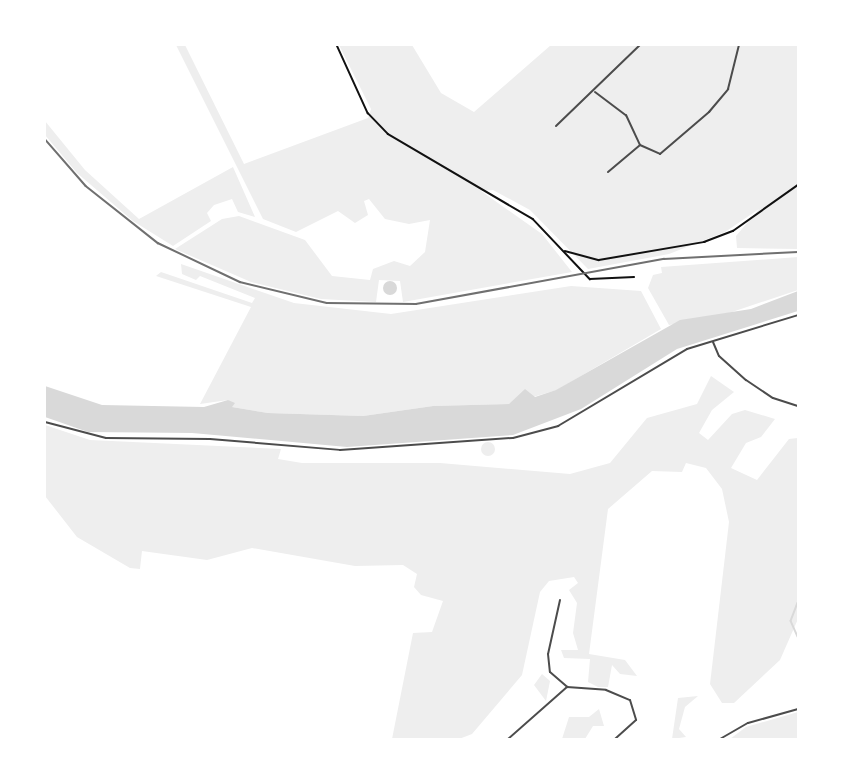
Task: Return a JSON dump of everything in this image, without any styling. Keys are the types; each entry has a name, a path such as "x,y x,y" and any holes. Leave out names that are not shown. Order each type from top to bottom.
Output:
{"street":[{"path":"556,126 594,92 640,45"},
{"path":"594,92 626,115 640,145 660,153 709,112 732,81 739,45"},
{"path":"608,172 640,145"},
{"path":"45,422 91,437 308,449 533,435 580,414 670,357 798,315"},
{"path":"713,342 719,356 746,380 772,398 798,406"},
{"path":"560,600 548,661 550,672 567,687 606,690 630,700 636,720 615,739"},
{"path":"508,739 567,687"},
{"path":"720,739 748,723 798,709"}],"path":[{"path":"338,46 368,113 387,134 507,202 564,250 591,279 634,277"},
{"path":"564,250 599,260 704,242 733,231 798,184"}],"shaded area":[{"path":"176,45 185,45 244,164 368,118 371,109 339,45 412,45 441,93 474,112 551,45 798,45 798,249 737,248 736,236 759,209 725,232 669,254 588,269 530,210 493,190 481,191 542,234 572,272 403,302 400,281 379,280 376,302 321,299 251,282 175,249 222,219 239,216 305,240 332,276 370,280 373,269 394,261 410,266 425,252 430,220 409,224 385,219 369,199 364,201 368,215 355,223 338,211 296,232 263,219"},
{"path":"45,121 85,170 139,219 233,167 255,217 238,212 232,199 214,205 207,213 211,221 173,246 133,221 77,173 45,135"},
{"path":"798,257 798,290 720,316 669,325 648,288 653,275 662,273 661,267"},
{"path":"181,264 294,303 391,314 571,286 641,291 661,329 557,390 509,404 433,406 363,416 268,413 232,407 228,400 200,404 251,307 156,276 161,272 252,303 255,298 200,276 196,280 182,274"},
{"path":"387,281 393,281 397,288 393,295 387,295 383,291 383,285"},
{"path":"798,291 798,311 677,349 581,409 513,435 347,447 192,433 88,432 45,417 45,386 102,405 204,407 228,400 235,403 232,407 268,413 363,416 433,406 509,404 525,389 535,397 556,390 680,320 751,309"},
{"path":"711,376 734,392 712,410 699,433 708,440 732,414 745,410 775,419 761,437 746,443 731,468 757,480 789,439 798,438 798,619 780,660 734,703 722,703 710,684 729,522 722,489 706,468 686,463 682,472 652,471 608,509 589,654 625,660 637,676 620,674 612,665 608,687 598,687 588,682 590,659 564,658 561,650 578,650 573,633 577,603 569,590 578,583 574,577 549,581 540,592 522,675 472,734 459,739 392,739 413,633 432,632 443,601 421,595 414,587 417,574 403,565 355,566 252,548 207,560 142,551 140,569 130,568 77,537 45,496 45,425 90,440 281,449 278,459 302,463 440,463 570,474 610,463 647,418 697,404"},
{"path":"485,442 491,442 495,449 491,456 485,456 481,452 481,446"},
{"path":"542,674 550,681 546,701 534,685"},
{"path":"698,696 685,707 679,729 686,737 672,739 678,698"},
{"path":"599,709 604,726 593,726 585,739 562,739 569,717 589,717"},
{"path":"798,712 798,739 730,739 746,727"}],"waterway":[{"path":"798,603 791,621 798,637"}],"railway":[{"path":"45,139 86,186 158,243 240,282 327,303 416,304 664,259 798,252"}]}
